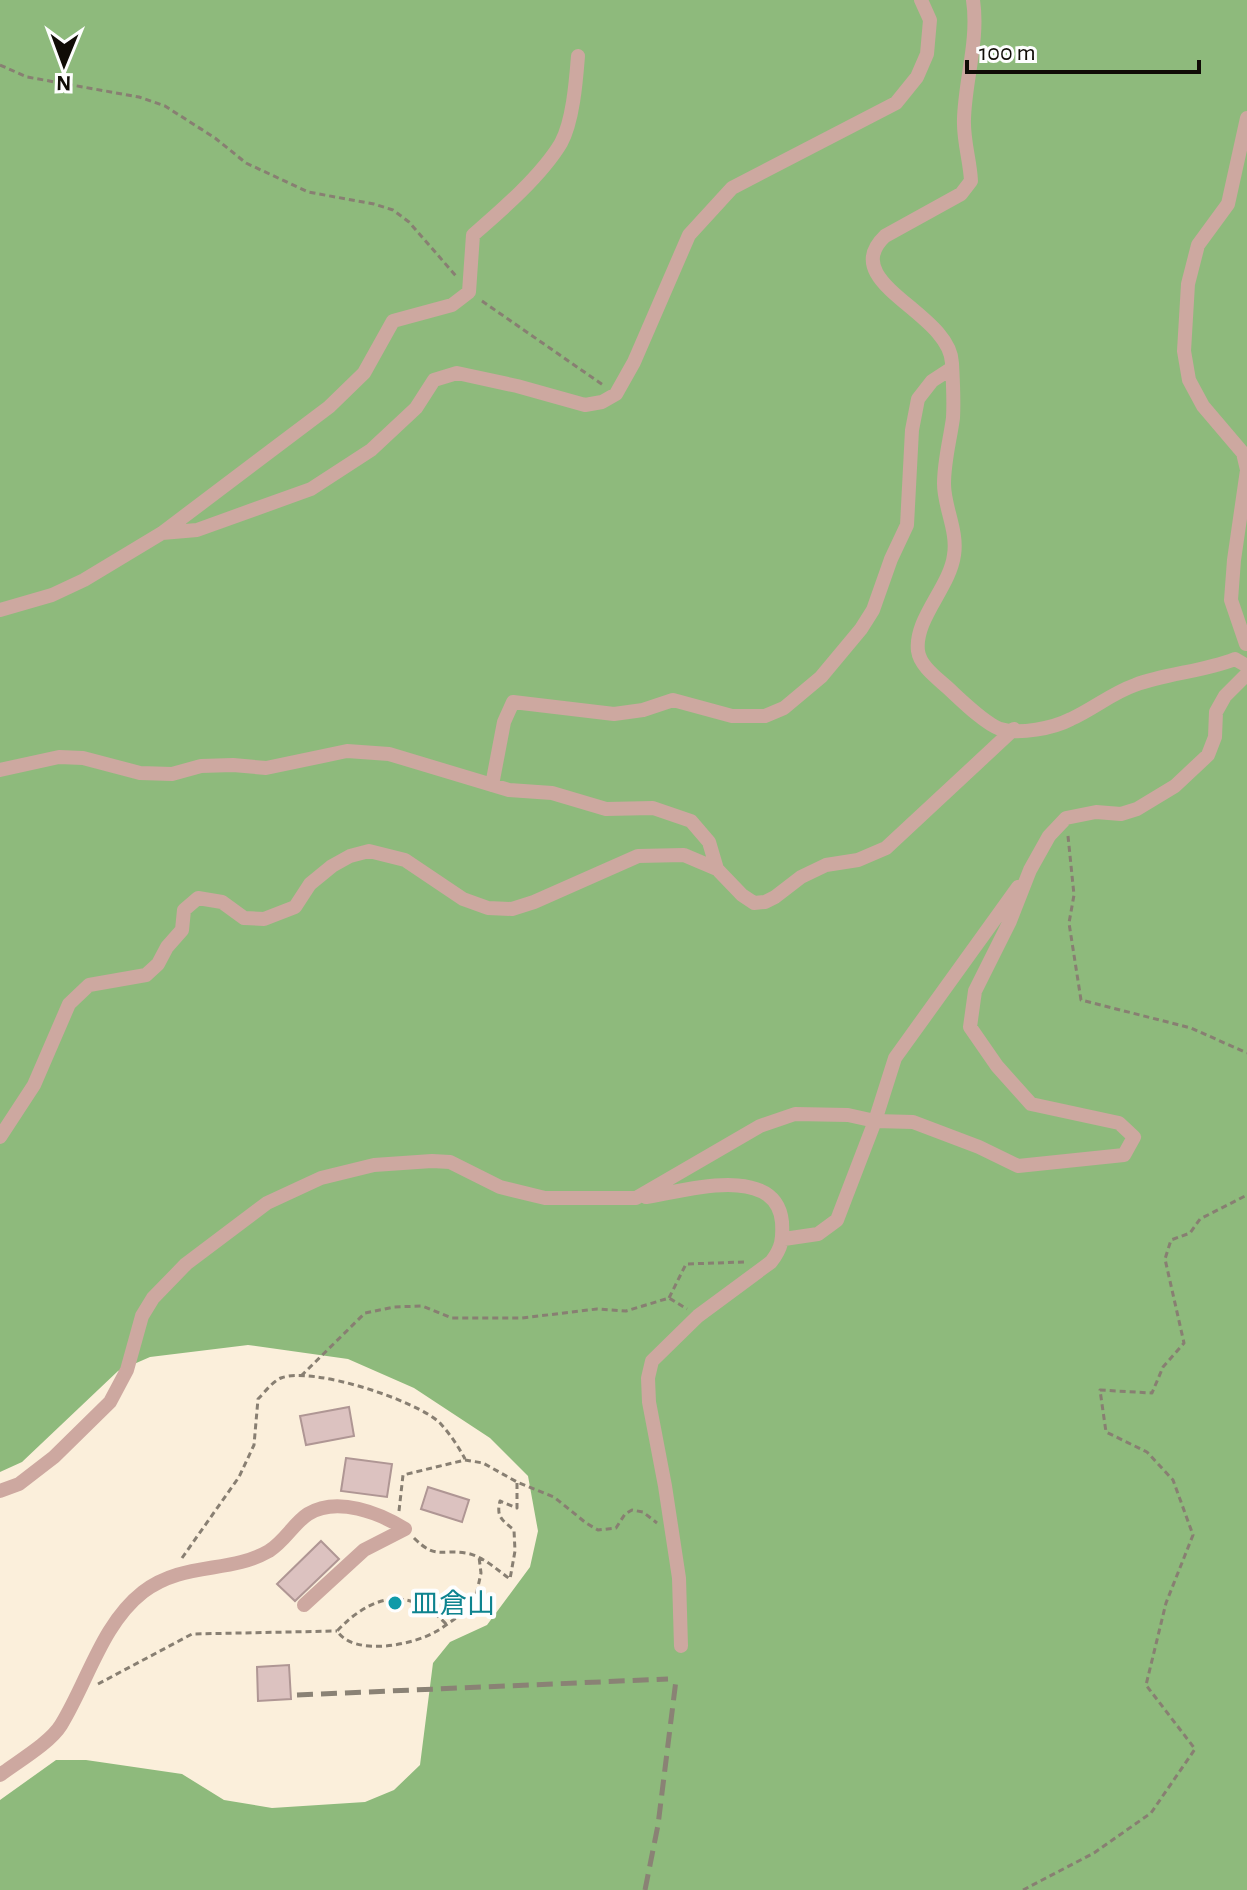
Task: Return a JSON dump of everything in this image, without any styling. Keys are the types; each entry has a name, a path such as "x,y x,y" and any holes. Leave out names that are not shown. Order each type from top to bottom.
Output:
{"street":[{"path":"162,533 197,530 311,489 371,450 416,408 434,380 445,376 457,373 585,405 602,402 616,394 634,362 689,235 732,188 896,103 917,77 927,54 930,20 921,0"},
{"path":"973,0 970,78 963,122 971,181 961,194 885,236 876,244 872,261 878,277 895,295 940,332 948,344 952,368 953,417 946,448 944,487 955,555 920,631 918,653 928,670 971,708 1001,729 1034,731 1070,720 1136,684 1212,668 1235,659 1247,666"},
{"path":"0,610 52,595 162,533 329,407 364,373 393,321 452,305 469,292 473,235 519,194 562,142 574,95 578,56"},
{"path":"1247,118 1228,204 1198,245 1188,284 1184,351 1189,380 1203,406 1243,453 1247,470 1231,600 1247,643"},
{"path":"492,785 504,722 513,702 614,714 643,710 673,700 732,716 765,716 784,708 821,677 873,610 907,525 912,430 918,399 932,381 952,368"},
{"path":"784,1239 818,1234 837,1220 875,1121 895,1058 1030,870 1049,836 1066,818 1096,812 1121,814 1137,809 1175,786 1208,755 1215,737 1216,712 1225,696 1247,674"},
{"path":"0,1137 34,1085 69,1004 89,985 146,975 158,964 167,947 182,930 184,910 198,898 222,902 244,918 264,919 295,907 310,884 332,866 350,856 369,851 405,860 463,899 488,908 512,909 534,902 638,856 684,855 717,869 754,903 765,902 801,877 826,865 858,860 886,848 1014,729"},
{"path":"0,770 59,757 83,758 140,773 172,774 201,766 266,768 347,751 389,754 509,790 552,793 606,809 653,808 691,821 709,842 717,869"},
{"path":"636,1198 760,1126 795,1114 848,1115 875,1121 913,1122 979,1147 1018,1166 1124,1155 1134,1137 1119,1123 1031,1104 997,1066 970,1027 975,991 1010,921 1030,870"},
{"path":"0,1491 19,1484 54,1457 110,1402 127,1370 142,1316 153,1298 186,1264 267,1203 321,1178 374,1165 432,1161 450,1162 500,1187 545,1198 636,1198 744,1185 774,1199 781,1210 784,1239 771,1262 698,1316 652,1361 648,1378 649,1402 679,1578 681,1646"},
{"path":"0,1775 59,1728 121,1612 145,1591 168,1577 250,1560 289,1536 306,1515 334,1505 388,1518 405,1529 364,1550 304,1605"}],"path":[{"path":"0,65 27,77 139,97 165,106 215,138 246,163 308,192 393,210 409,222 469,292 616,394"},
{"path":"1066,818 1074,895 1069,923 1081,1000 1191,1028 1247,1053"},
{"path":"1023,1890 1094,1853 1151,1813 1195,1749 1146,1685 1166,1603 1193,1535 1173,1480 1147,1452 1106,1432 1100,1390 1152,1393 1163,1367 1184,1343 1165,1259 1171,1240 1190,1233 1200,1219 1247,1195"},
{"path":"301,1376 365,1313 422,1306 452,1318 522,1318 597,1309 626,1311 669,1298 686,1264 771,1262"},
{"path":"669,1298 698,1316"},
{"path":"168,1577 239,1477 254,1445 258,1399 280,1378 301,1376 372,1390 405,1401 438,1422 455,1441 465,1460"},
{"path":"517,1482 517,1508 500,1501 498,1511 499,1519 514,1530 515,1551 510,1579 479,1557 427,1551 405,1529 399,1512 403,1475 465,1460 483,1463 517,1482 554,1497 598,1530 616,1528 625,1514 632,1510 643,1512 673,1535"},
{"path":"337,1631 342,1639 354,1645 377,1647 434,1633 474,1605 481,1573 479,1557"},
{"path":"77,1693 116,1676 192,1634 337,1631 367,1606 380,1600 399,1598 434,1612 446,1624"}],"green space":[{"path":"0,0 1247,0 1247,1890 0,1890 0,1800 56,1760 86,1760 182,1774 224,1800 272,1808 365,1802 394,1790 420,1765 433,1663 450,1642 487,1625 530,1567 538,1531 528,1476 490,1438 414,1388 348,1359 248,1345 150,1357 118,1371 22,1462 0,1472"}],"building":[{"path":"349,1407 354,1436 306,1445 300,1416"},
{"path":"346,1458 392,1464 387,1497 341,1491"},
{"path":"428,1487 469,1500 462,1522 421,1509"},
{"path":"321,1541 339,1559 295,1601 277,1584"},
{"path":"289,1665 291,1699 258,1701 257,1667"}],"railway":[{"path":"297,1695 668,1679"},
{"path":"645,1890 658,1825 676,1680"}],"place":[{"name":"皿倉山","path":"395,1603"}]}
